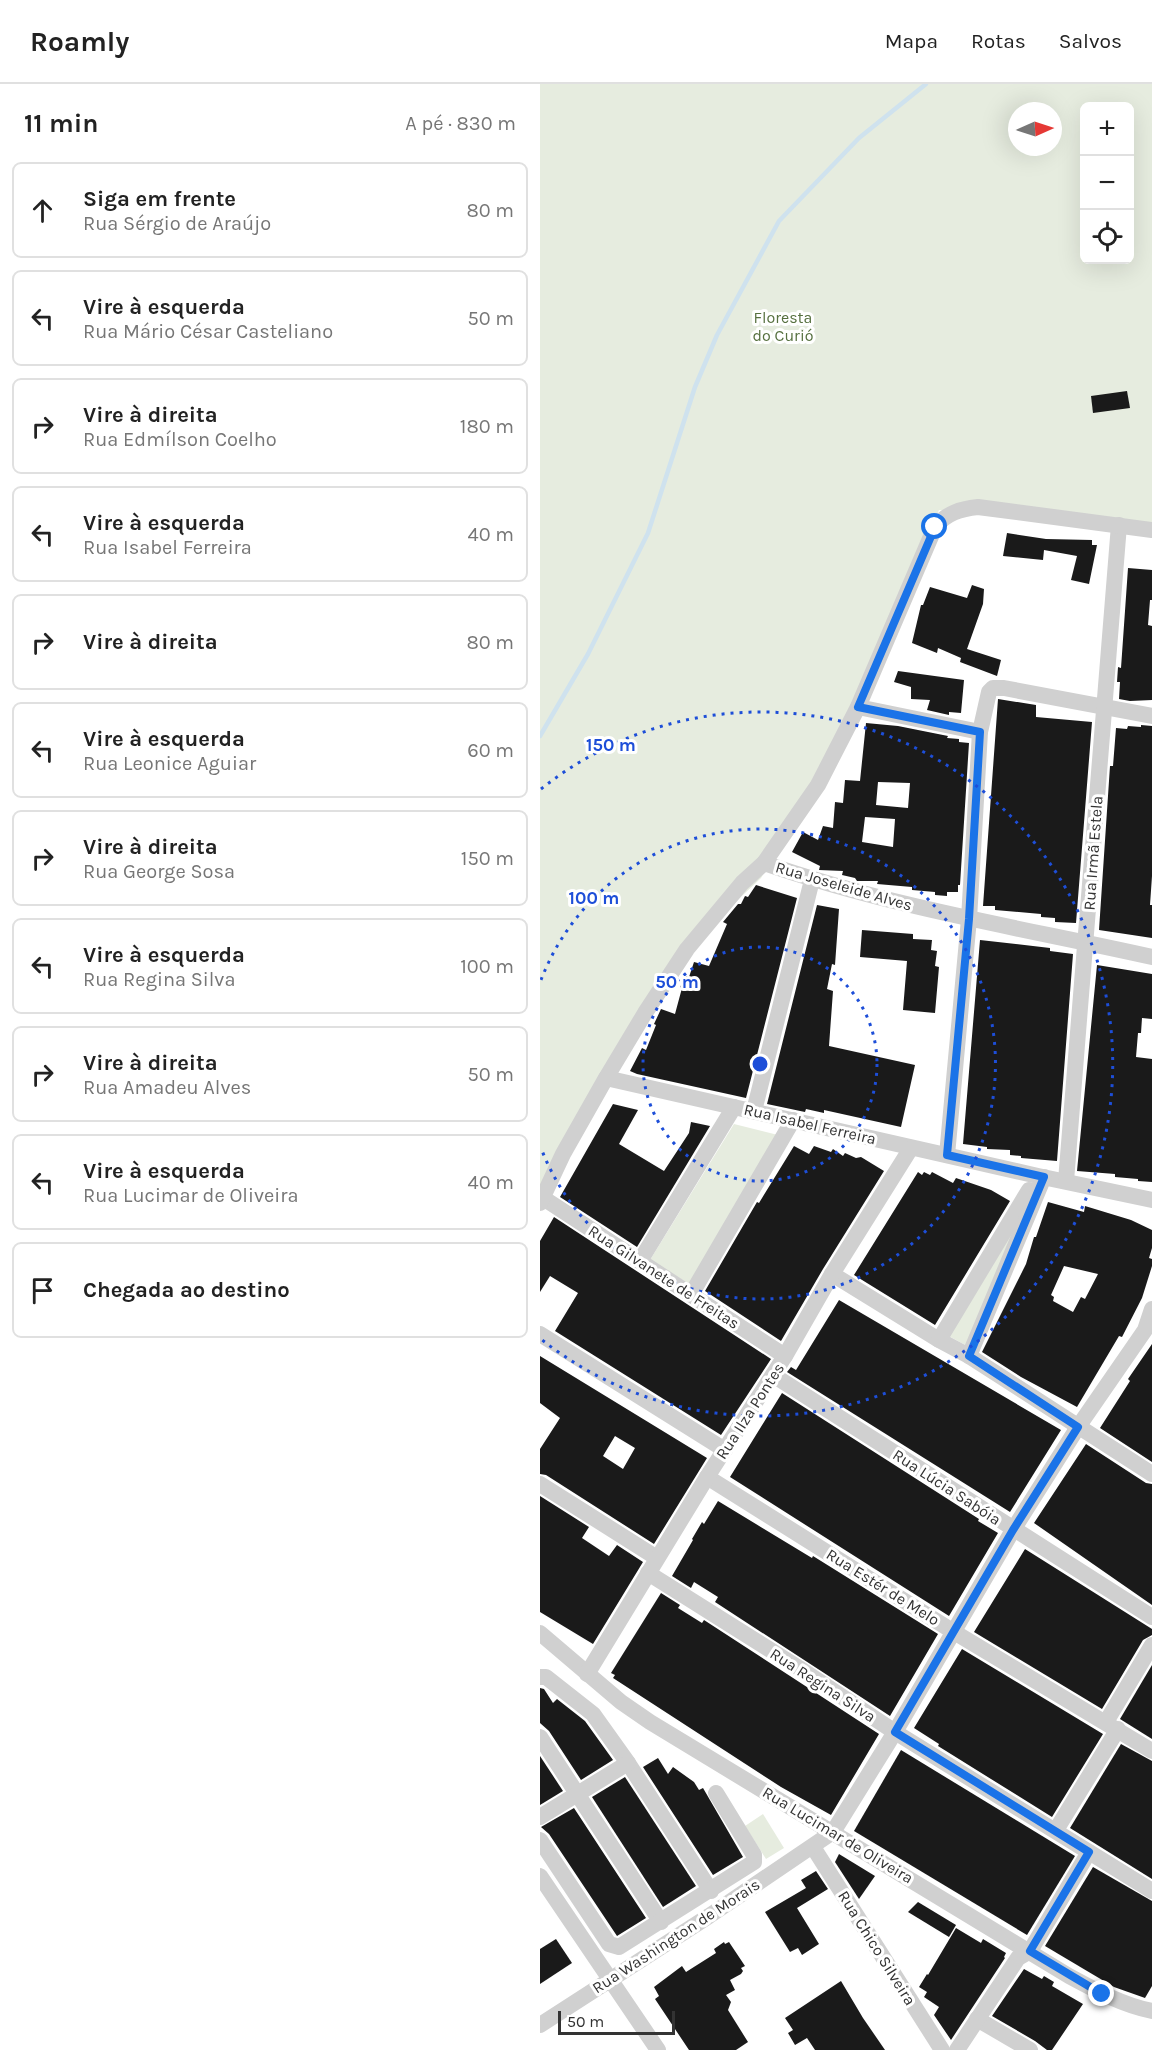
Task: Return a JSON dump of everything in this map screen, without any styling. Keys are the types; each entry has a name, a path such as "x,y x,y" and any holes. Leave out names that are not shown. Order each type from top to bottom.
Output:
{"street":[{"path":"764,863 818,785 858,707 935,527 949,514 978,507 1152,530"},
{"name":"Rua Irmã Estela","path":"1066,1181 1119,525"},
{"path":"947,1155 969,919 980,732 989,692 993,688 1004,688 1152,716"},
{"path":"858,707 980,732"},
{"name":"Rua Joseleide Alves","path":"606,1078 687,949 742,883 764,863 812,880 969,919 1152,957"},
{"path":"754,1112 812,880"},
{"path":"541,1200 563,1154 606,1078"},
{"name":"Rua Isabel Ferreira","path":"606,1078 911,1148 1152,1200"},
{"path":"640,1262 734,1107"},
{"path":"692,1293 794,1120"},
{"name":"Rua Ilza Pontes","path":"587,1674 707,1477 785,1356 832,1274 911,1148"},
{"path":"939,1340 1041,1177"},
{"path":"969,1356 1041,1177"},
{"name":"Rua Gilvanete de Freitas","path":"541,1200 692,1293 785,1356"},
{"path":"832,1274 969,1356 1152,1474"},
{"path":"833,1832 895,1732 1013,1530 1078,1427 1148,1332 1152,1309"},
{"path":"540,1334 725,1450"},
{"name":"Rua Lúcia Sabóia","path":"773,1375 1152,1617"},
{"name":"Rua Estér de Melo","path":"707,1477 954,1632 1152,1751"},
{"path":"540,1484 657,1558"},
{"name":"Rua Regina Silva","path":"648,1573 799,1668 895,1732 1152,1891"},
{"name":"Rua Lucimar de Oliveira","path":"540,1633 621,1702 650,1722 1102,1994 1140,2009 1152,2011"},
{"path":"1056,1830 1112,1726 1152,1645"},
{"path":"540,1677 546,1677 588,1709 628,1763 711,1891"},
{"path":"540,1737 661,1922"},
{"path":"540,1817 577,1792 628,1763"},
{"path":"540,1839 609,1944 613,1947 624,1946 754,1862 755,1858 716,1793"},
{"name":"Rua Washington de Morais","path":"540,2025 833,1832"},
{"name":"Rua Chico Silveira","path":"813,1846 942,2050"},
{"path":"957,2050 1018,1958 1030,1951 1089,1852"},
{"path":"540,1876 657,2050"},
{"path":"977,2019 1030,2050"}],"green space":[{"name":"Floresta do Curió","path":"540,84 1152,84 1152,531 939,510 843,740 761,878 692,943 540,1199"},
{"path":"734,1124 782,1136 691,1285 650,1260"},
{"path":"1027,1202 967,1346 947,1335"},
{"path":"763,1814 784,1848 766,1859 745,1826"}],"building":[{"path":"1127,391 1130,408 1093,413 1091,396"},
{"path":"1007,533 1046,539 1092,540 1092,545 1097,545 1089,584 1071,580 1077,556 1044,550 1043,560 1003,556"},
{"path":"1128,568 1152,570 1152,600 1150,600 1148,625 1152,626 1152,700 1119,699 1118,667 1121,668"},
{"path":"972,585 984,589 983,604 967,649 1001,660 997,676 960,662 961,658 938,648 937,653 912,643 921,605 930,587 967,598"},
{"path":"898,671 964,680 961,713 949,712 949,715 927,710 930,700 911,699 911,687 894,682"},
{"path":"998,699 1036,705 1036,717 1092,722 1076,923 1055,922 1055,918 1041,917 1041,914 995,910 995,906 983,906"},
{"path":"866,723 898,726 948,736 947,738 969,743 958,892 947,892 947,896 935,895 935,892 912,890 912,887 877,884 878,881 857,881 855,878 842,875 843,871 819,870 820,866 792,852 803,832 818,840 823,826 833,828 835,802 843,803 845,780 860,781","holes":["878,782 910,783 908,808 876,805","865,817 895,819 893,847 862,842"]},
{"path":"1141,725 1152,726 1150,905 1152,905 1152,938 1099,930 1110,766 1113,766 1116,728 1127,729 1128,726 1141,727"},
{"path":"756,885 797,898 746,1098 630,1071 642,1048 646,1050 661,1009 675,1014 682,988 680,987 686,976 689,977 694,962 709,966 727,924 723,922 738,904 741,904 745,896 748,897"},
{"path":"817,905 839,909 835,965 832,964 827,989 833,991 829,1046 915,1065 901,1127 824,1110 824,1113 806,1109 805,1112 767,1104"},
{"path":"862,930 913,934 913,939 932,940 931,950 937,951 935,966 939,967 935,1013 903,1010 907,961 860,957"},
{"path":"980,940 1050,948 1050,951 1073,954 1057,1161 1021,1158 1021,1156 1010,1155 1010,1150 987,1149 987,1147 963,1144"},
{"path":"1097,965 1152,974 1152,1019 1142,1018 1136,1057 1152,1059 1152,1182 1115,1177 1115,1174 1077,1171"},
{"path":"613,1104 638,1110 619,1144 664,1171 689,1133 691,1122 710,1126 637,1247 560,1197"},
{"path":"794,1146 809,1154 814,1146 831,1152 833,1149 843,1156 845,1153 856,1158 861,1157 884,1171 781,1341 705,1291 757,1202 759,1203"},
{"path":"918,1172 922,1175 924,1172 930,1175 932,1172 953,1183 956,1178 991,1190 1010,1201 935,1325 854,1275"},
{"path":"1048,1202 1084,1212 1085,1206 1131,1220 1152,1230 1152,1248 1149,1258 1152,1259 1152,1266 1142,1298 1122,1337 1119,1336 1077,1407 1021,1377 982,1352 1026,1264 1034,1237 1036,1237","holes":["1064,1266 1098,1274 1085,1299 1081,1297 1073,1312 1053,1301 1054,1297 1051,1295"]},
{"path":"554,1217 771,1359 721,1435 555,1331 578,1293 550,1276 540,1292 540,1241"},
{"path":"839,1300 1061,1430 1010,1512 787,1372 791,1367 796,1370"},
{"path":"1152,1344 1152,1462 1100,1428 1130,1381 1128,1379"},
{"path":"540,1356 707,1458 654,1544 546,1475 540,1474 540,1449 560,1418 540,1403","holes":["615,1436 635,1448 623,1469 603,1456"]},
{"path":"782,1393 998,1533 949,1616 730,1477"},
{"path":"1086,1444 1146,1483 1152,1484 1152,1605 1034,1523"},
{"path":"540,1496 589,1527 582,1538 609,1556 617,1545 643,1562 593,1644 540,1612"},
{"path":"718,1501 812,1558 813,1556 938,1634 890,1716 715,1602 718,1597 694,1582 691,1588 672,1576 702,1522 704,1524"},
{"path":"1025,1549 1152,1629 1152,1635 1143,1640 1102,1709 974,1632"},
{"path":"661,1593 680,1605 678,1608 702,1623 704,1620 879,1734 831,1815 781,1787 613,1678 615,1675 611,1673"},
{"path":"962,1649 1103,1734 1052,1817 938,1746 939,1744 914,1728"},
{"path":"1152,1665 1152,1739 1120,1719"},
{"path":"540,1688 544,1689 553,1703 557,1699 585,1721 613,1760 581,1780 549,1731 540,1723"},
{"path":"1121,1744 1152,1761 1152,1879 1070,1828"},
{"path":"901,1750 1075,1856 1027,1935 854,1831"},
{"path":"540,1756 563,1791 540,1805"},
{"path":"658,1758 668,1774 673,1767 694,1782 699,1790 703,1788 743,1857 713,1875 643,1767"},
{"path":"625,1777 696,1886 663,1907 592,1797"},
{"path":"574,1808 646,1918 617,1936 549,1834 541,1827"},
{"path":"839,1854 875,1876 859,1899 835,1862"},
{"path":"1093,1867 1152,1901 1152,1986 1145,1998 1114,1987 1045,1946"},
{"path":"816,1871 828,1889 797,1908 819,1944 802,1955 798,1948 790,1952 765,1912 806,1888 801,1880"},
{"path":"918,1902 956,1925 949,1937 908,1912"},
{"path":"956,1928 981,1943 983,1939 1006,1953 1005,1958 951,2040 934,2015 939,2007 924,1997 927,1992 919,1987"},
{"path":"556,1939 572,1963 540,1984 540,1949"},
{"path":"724,1942 725,1944 729,1942 745,1966 741,1968 743,1971 741,1974 730,1980 735,1990 726,1995 731,2002 728,2010 748,2042 736,2050 689,2050 655,1999 659,1996 654,1987 682,1966 686,1972 716,1953 714,1949"},
{"path":"1024,1969 1042,1979 1044,1976 1054,1982 1052,1986 1083,2004 1052,2050 1047,2050 992,2016"},
{"path":"841,1981 885,2050 815,2050 807,2038 795,2045 788,2033 793,2030 785,2018"}],"waterway":[{"path":"540,736 588,654 648,533 695,387 717,335 779,221 859,138 926,84"}],"route":[{"path":"935,527 858,707 980,732 969,919 947,1155 1044,1177 969,1356 1078,1427 1013,1530 895,1732 1089,1852 1030,1951 1068,1976 1102,1994"}]}
